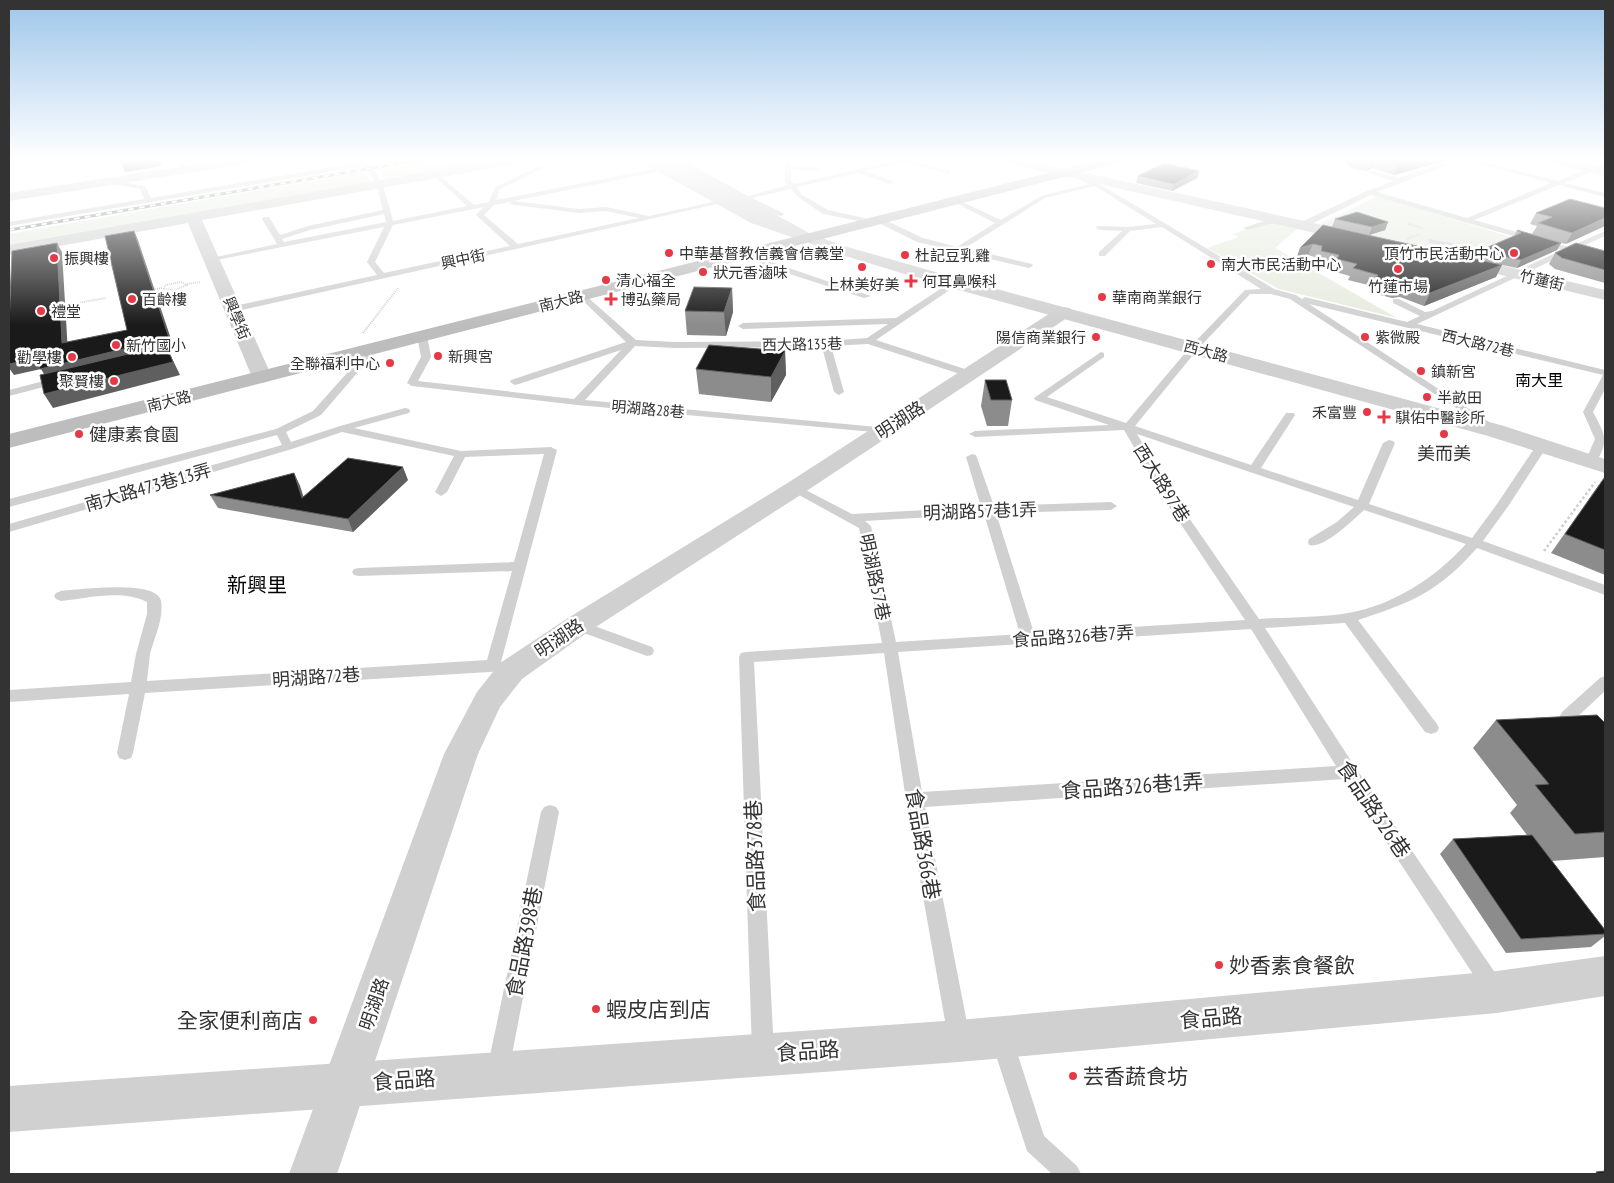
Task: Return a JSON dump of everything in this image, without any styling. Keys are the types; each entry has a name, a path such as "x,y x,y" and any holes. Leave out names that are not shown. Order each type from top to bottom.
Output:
{"main road":[{"name":"南大路","path":"9,441 748,254 892,215"}],"street":[{"path":"9,250 203,215"},
{"name":"西大路","path":"747,215 838,249 954,283 1496,431 1599,467"},
{"name":"西大路","path":"764,215 806,237"},
{"name":"西大路","path":"782,215 806,237"},
{"path":"1260,215 1374,241"},
{"name":"興學街","path":"193,217 262,377"},
{"name":"竹蓮街","path":"1413,247 1450,258 1605,295"},
{"name":"明湖路","path":"313,1174 461,754 502,668 578,625 794,489 1064,312"},
{"name":"食品路","path":"9,1109 959,1041 1497,992 1605,976"}],"lane":[{"path":"9,224 60,215"},
{"path":"281,241 308,228 367,215"},
{"path":"383,277 371,262 390,223 388,215"},
{"path":"211,259 281,241 430,215"},
{"path":"480,215 516,248"},
{"path":"638,215 652,218"},
{"name":"興中街","path":"233,309 664,215"},
{"path":"751,215 756,220"},
{"path":"841,215 869,221 880,221 920,240 1029,266"},
{"path":"985,215 1001,223"},
{"path":"956,250 1014,215"},
{"name":"西大路72巷","path":"1148,215 1271,291 1406,326 1605,373"},
{"path":"1302,225 1322,215"},
{"path":"1451,215 1605,260"},
{"path":"1468,220 1480,215"},
{"path":"266,219 281,241"},
{"path":"1247,228 1277,219"},
{"path":"1100,228 1128,229 1164,225"},
{"path":"1102,254 1128,229"},
{"path":"1406,326 1605,233"},
{"path":"1432,241 1448,245 1455,251 1454,256 1450,258"},
{"path":"748,254 771,265 867,296"},
{"path":"869,341 954,283"},
{"name":"西大路97巷","path":"1255,624 1172,502 1128,428 1194,348 1248,292 1271,291"},
{"path":"583,296 633,343"},
{"name":"西大路72巷","path":"1293,298 1496,431"},
{"path":"1396,301 1426,316"},
{"path":"743,326 896,321"},
{"name":"明湖路28巷","path":"422,336 426,357 412,383 577,402 884,430"},
{"path":"869,341 970,374"},
{"name":"西大路135巷","path":"633,343 675,345 826,344 869,341"},
{"path":"515,382 633,343"},
{"path":"577,402 633,343"},
{"path":"826,344 839,392"},
{"path":"9,503 280,431 316,413 374,348"},
{"path":"1101,355 1039,398 1475,543 1605,590"},
{"path":"1599,467 1602,439 1588,412 1591,402 1602,390 1605,378"},
{"path":"9,393 67,379"},
{"path":"280,431 288,447 341,429 405,411"},
{"path":"1254,469 1290,415"},
{"path":"974,434 1128,428"},
{"path":"341,429 461,454 551,450 520,566 502,668"},
{"path":"1314,542 1341,525 1362,506 1389,443"},
{"name":"食品路326巷7弄","path":"746,657 1349,618 1386,606 1420,591 1453,568 1475,543 1542,446"},
{"name":"南大路473巷13弄","path":"9,528 288,447"},
{"path":"441,492 461,454"},
{"path":"972,458 1029,639"},
{"name":"明湖路57巷","path":"794,489 865,526 890,647"},
{"name":"明湖路57巷1弄","path":"849,518 989,510 1111,506"},
{"path":"359,572 520,566"},
{"path":"61,596 116,592 146,595 154,600 154,614 143,654 125,753"},
{"path":"1349,618 1431,728"},
{"name":"食品路326巷","path":"1255,624 1349,772 1497,992"},
{"path":"578,625 647,651"},
{"name":"食品路366巷","path":"890,647 915,800 959,1041"},
{"name":"食品路378巷","path":"746,657 763,1054"},
{"name":"明湖路72巷","path":"9,696 502,668"},
{"path":"1568,716 1605,682"},
{"name":"食品路326巷1弄","path":"915,800 1349,772"},
{"name":"食品路398巷","path":"498,1073 550,812"},
{"path":"1001,1037 1035,1143 1069,1174"}],"path":[{"path":"1408,224 1423,229"},
{"path":"1413,247 1409,238 1424,233"},
{"path":"350,355 359,338 412,270"},
{"path":"155,289 177,282 187,284 186,287 175,290 167,291 163,288"},
{"path":"66,306 106,298"},
{"path":"1534,565 1599,467"}],"shaded area":[{"path":"117,215 190,215 9,247 9,234"},
{"path":"1338,215 1440,215 1553,250 1514,269 1320,224"},
{"path":"1272,221 1298,228 1275,248 1397,318 1279,289 1207,248 1239,237 1232,234"}],"building":[{"path":"1347,215 1367,215 1388,222 1372,227 1335,219"},
{"path":"1545,215 1605,215 1605,218 1572,233 1538,223 1552,217"},
{"name":"竹蓮市場","path":"1323,225 1502,265 1430,293 1405,285 1375,280 1378,275 1353,268 1357,264 1337,259 1339,255 1321,251 1322,246 1313,244 1300,248"},
{"path":"1517,230 1561,243 1521,260 1479,251 1521,233"},
{"path":"134,231 169,338 40,369 38,358 9,364 12,251 57,243 62,343 127,330 105,236"},
{"path":"1576,243 1605,251 1605,270 1562,258 1555,253"},
{"path":"694,287 732,288 724,312 685,311"},
{"path":"166,345 173,362 44,394 40,375"},
{"path":"709,345 785,351 771,377 696,369"},
{"path":"985,380 1006,380 1012,400 991,400"},
{"path":"348,458 403,467 348,519 210,495 294,473 302,498"},
{"path":"1605,477 1605,550 1565,534"},
{"path":"1597,715 1605,723 1605,832 1575,834 1535,785 1549,784 1496,720"},
{"path":"1532,835 1605,930 1605,934 1521,939 1453,839"},
{"path":"1605,1171 1605,1174 1597,1174 1596,1172"}],"railway":[{"path":"9,230 96,215"}],"place":[{"name":"中華基督教信義會信義堂","path":"669,253"},
{"name":"頂竹市民活動中心","path":"1514,253"},
{"name":"杜記豆乳雞","path":"905,255"},
{"name":"振興樓","path":"54,258"},
{"name":"南大市民活動中心","path":"1211,264"},
{"name":"上林美好美","path":"862,267"},
{"name":"竹蓮市場","path":"1398,269"},
{"name":"狀元香滷味","path":"703,272"},
{"name":"清心福全","path":"606,280"},
{"name":"何耳鼻喉科","path":"911,281"},
{"name":"華南商業銀行","path":"1102,297"},
{"name":"百齡樓","path":"132,299"},
{"name":"博弘藥局","path":"611,299"},
{"name":"禮堂","path":"41,311"},
{"name":"陽信商業銀行","path":"1096,337"},
{"name":"紫微殿","path":"1365,337"},
{"name":"新竹國小","path":"116,345"},
{"name":"新興宮","path":"438,356"},
{"name":"勸學樓","path":"72,357"},
{"name":"全聯福利中心","path":"390,363"},
{"name":"鎮新宮","path":"1421,371"},
{"name":"聚賢樓","path":"114,381"},
{"name":"半畝田","path":"1427,397"},
{"name":"禾富豐","path":"1367,412"},
{"name":"騏佑中醫診所","path":"1384,417"},
{"name":"健康素食園","path":"79,434"},
{"name":"美而美","path":"1444,434"},
{"name":"妙香素食餐飲","path":"1219,965"},
{"name":"蝦皮店到店","path":"596,1009"},
{"name":"全家便利商店","path":"313,1020"},
{"name":"芸香蔬食坊","path":"1073,1076"}],"district":[{"name":"南大里","path":"1539,380"},
{"name":"新興里","path":"257,585"}]}
